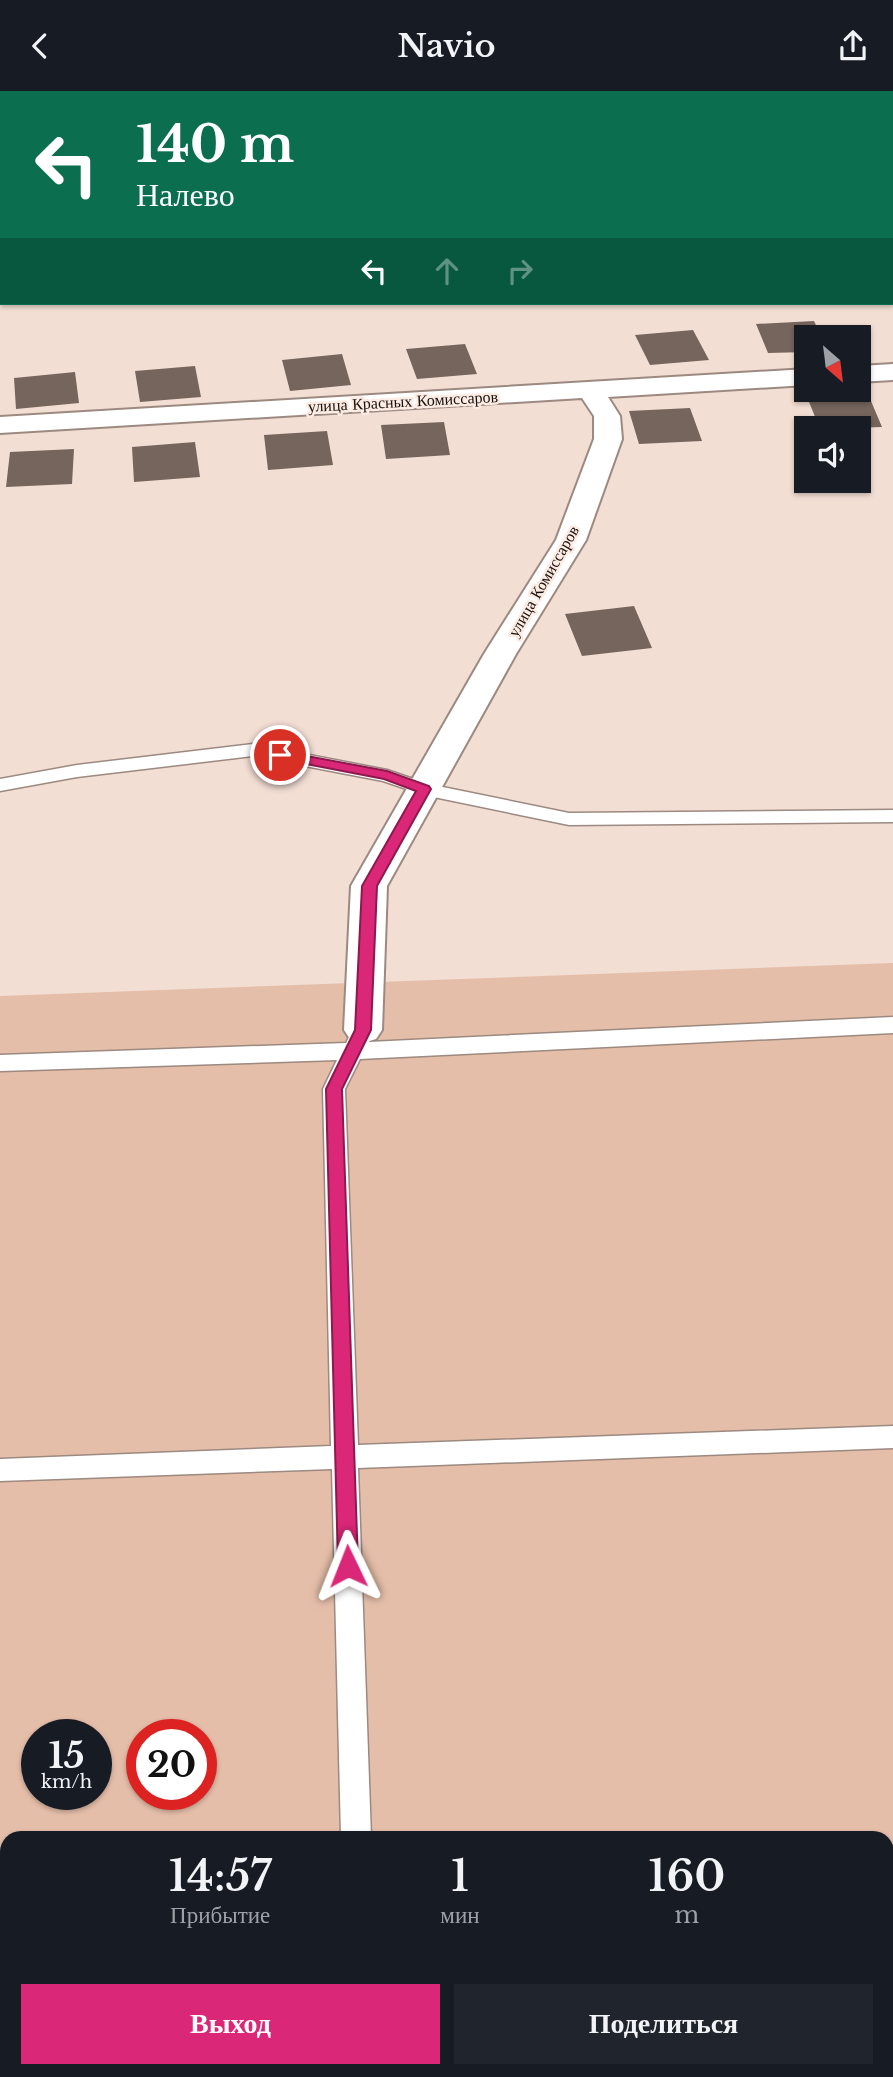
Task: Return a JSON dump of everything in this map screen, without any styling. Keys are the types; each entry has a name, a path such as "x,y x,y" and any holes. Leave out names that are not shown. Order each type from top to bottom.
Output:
{"street":[{"path":"872,373 893,372"},
{"name":"улица Красных Комиссаров","path":"0,425 794,378"},
{"name":"улица Комиссаров","path":"358,1041 369,886 500,654 571,540 608,439 607,416 590,390"}],"lane":[{"path":"0,785 77,771 253,750 387,776 424,789 569,819 893,817"},
{"path":"0,1063 358,1041 893,1025"},
{"path":"356,1831 334,1089 358,1041"},
{"path":"0,1470 893,1437"}],"shaded area":[{"path":"893,963 893,1831 0,1831 0,996"}],"building":[{"path":"814,321 816,325 794,325 794,352 768,353 756,324"},
{"path":"693,330 709,360 650,365 635,335"},
{"path":"465,344 477,374 417,379 406,349"},
{"path":"342,354 351,385 290,391 282,360"},
{"path":"195,366 201,397 140,402 135,371"},
{"path":"75,372 79,403 16,409 14,378"},
{"path":"809,403 872,403 882,427 871,427 871,416 815,416"},
{"path":"690,408 702,441 639,444 629,411"},
{"path":"444,422 450,455 386,459 381,425"},
{"path":"327,431 333,465 268,470 264,435"},
{"path":"195,442 200,477 134,482 132,447"},
{"path":"74,449 72,484 6,487 10,452"},
{"path":"634,606 652,648 582,656 565,614"}],"route":[{"path":"280,755 387,776 424,789 369,886 363,1030 334,1089 348,1566"}]}
